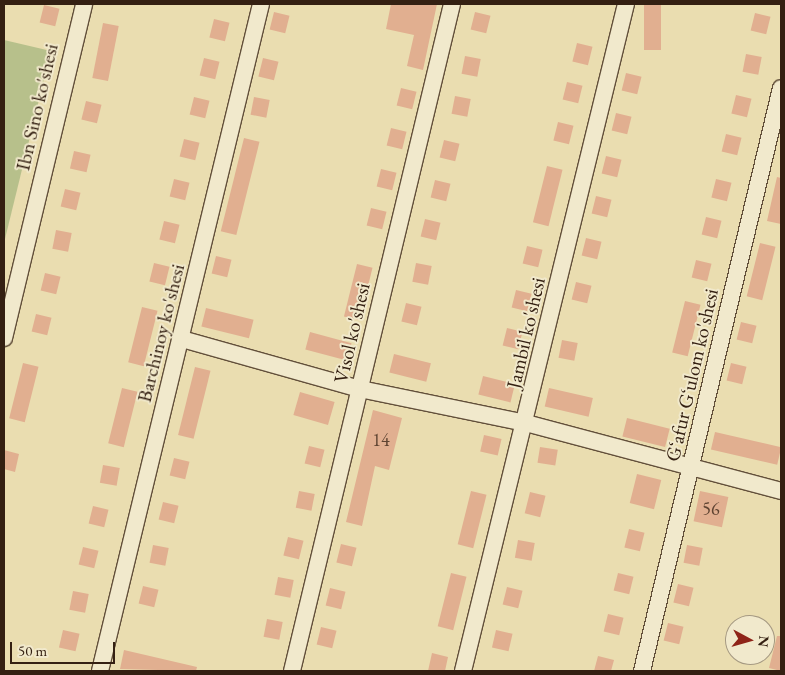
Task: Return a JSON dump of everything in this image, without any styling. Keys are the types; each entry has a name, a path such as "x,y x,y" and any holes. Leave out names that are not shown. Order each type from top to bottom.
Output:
{"street":[{"name":"Ibn Sino ko'shesi","path":"4,338 84,4"},
{"name":"Barchinoy ko'shesi","path":"100,671 182,339 261,4"},
{"name":"Visol ko'shesi","path":"292,671 452,4"},
{"name":"Jambil ko'shesi","path":"463,671 526,423 626,4"},
{"name":"Gʻafur Gʻulom ko'shesi","path":"642,671 693,466 781,88"},
{"path":"182,339 360,389 526,423 781,491"}],"green space":[{"path":"4,40 51,51 4,243"}],"building":[{"path":"391,4 437,4 423,70 407,66 414,35 386,29"},
{"path":"644,4 661,4 661,50 644,50"},
{"path":"44,5 60,9 55,26 40,22"},
{"path":"274,12 290,16 285,33 270,29"},
{"path":"475,12 491,16 486,33 471,29"},
{"path":"755,13 771,17 766,34 751,30"},
{"path":"214,19 230,23 225,41 209,37"},
{"path":"103,23 119,26 108,81 92,78"},
{"path":"577,43 593,47 588,65 572,61"},
{"path":"746,54 762,57 758,75 743,72"},
{"path":"465,56 481,59 477,77 462,74"},
{"path":"204,58 220,62 215,79 200,75"},
{"path":"263,58 279,62 274,80 258,76"},
{"path":"626,73 642,77 637,94 622,90"},
{"path":"567,82 583,86 578,103 563,99"},
{"path":"401,88 417,92 412,109 397,105"},
{"path":"736,95 752,99 747,117 731,113"},
{"path":"455,96 471,99 467,117 452,114"},
{"path":"194,97 210,101 205,118 190,114"},
{"path":"254,97 270,100 266,118 251,115"},
{"path":"86,101 102,105 97,123 81,119"},
{"path":"616,113 632,117 627,134 612,130"},
{"path":"558,122 574,126 569,144 553,140"},
{"path":"391,128 407,132 402,149 387,145"},
{"path":"726,134 742,138 737,155 722,151"},
{"path":"244,138 260,142 236,235 221,231"},
{"path":"184,139 200,143 195,160 180,156"},
{"path":"444,140 460,144 455,161 440,157"},
{"path":"74,151 91,155 87,172 70,169"},
{"path":"606,156 622,160 617,177 602,173"},
{"path":"547,166 563,170 548,226 533,222"},
{"path":"381,169 397,173 392,190 377,186"},
{"path":"777,177 781,178 781,224 767,221"},
{"path":"174,179 190,183 185,200 170,196"},
{"path":"716,179 732,183 727,201 711,197"},
{"path":"435,180 451,184 446,201 431,197"},
{"path":"65,189 81,193 76,210 61,206"},
{"path":"596,196 612,200 607,217 592,213"},
{"path":"371,208 387,212 382,229 367,225"},
{"path":"706,217 722,221 717,238 702,234"},
{"path":"425,219 441,223 436,240 421,236"},
{"path":"164,221 180,225 175,243 159,239"},
{"path":"56,230 72,233 68,252 52,249"},
{"path":"586,238 602,242 597,259 582,255"},
{"path":"760,243 776,247 762,300 747,296"},
{"path":"527,246 543,250 538,267 523,263"},
{"path":"216,256 232,260 227,277 212,273"},
{"path":"696,260 712,264 707,281 692,277"},
{"path":"154,263 170,267 165,285 149,281"},
{"path":"416,263 432,266 428,285 412,282"},
{"path":"357,264 373,268 359,320 344,316"},
{"path":"45,273 61,277 56,294 41,290"},
{"path":"576,282 592,286 587,303 572,299"},
{"path":"516,290 532,294 527,311 512,307"},
{"path":"685,301 701,305 688,356 672,352"},
{"path":"406,303 422,307 417,325 401,321"},
{"path":"142,307 158,311 144,366 128,362"},
{"path":"206,308 254,320 249,338 201,326"},
{"path":"36,314 52,318 47,335 32,331"},
{"path":"741,322 757,326 752,343 737,339"},
{"path":"507,328 523,332 518,349 503,345"},
{"path":"310,332 352,343 347,361 305,349"},
{"path":"562,340 578,343 574,361 559,358"},
{"path":"394,354 431,363 426,382 389,372"},
{"path":"23,363 39,367 25,422 9,418"},
{"path":"731,363 747,367 742,384 727,380"},
{"path":"195,367 211,371 194,439 178,435"},
{"path":"483,376 515,384 510,402 478,394"},
{"path":"122,388 138,392 124,447 108,443"},
{"path":"549,388 593,398 589,417 545,407"},
{"path":"300,392 335,402 328,425 293,415"},
{"path":"373,410 402,418 389,470 375,466 362,526 346,522"},
{"path":"627,418 670,429 665,447 622,436"},
{"path":"715,432 781,447 777,465 711,450"},
{"path":"484,435 502,439 498,456 480,452"},
{"path":"309,446 325,450 320,467 305,463"},
{"path":"540,447 558,450 555,466 537,463"},
{"path":"4,450 19,454 15,472 4,469"},
{"path":"174,458 190,462 185,479 170,475"},
{"path":"103,465 120,468 117,486 100,483"},
{"path":"637,474 661,480 654,509 630,503"},
{"path":"299,491 315,494 311,511 296,508"},
{"path":"471,491 487,495 473,548 458,544"},
{"path":"700,491 728,497 722,527 694,521"},
{"path":"530,492 546,496 540,517 525,513"},
{"path":"163,502 179,506 174,523 159,519"},
{"path":"93,506 109,510 104,527 89,523"},
{"path":"629,529 645,533 640,551 624,547"},
{"path":"288,537 304,541 299,559 283,555"},
{"path":"518,540 535,543 532,561 515,558"},
{"path":"341,544 357,548 352,566 336,562"},
{"path":"153,545 169,548 165,566 150,563"},
{"path":"687,545 703,548 699,566 684,563"},
{"path":"83,547 99,551 94,568 79,564"},
{"path":"451,573 467,577 453,630 438,626"},
{"path":"618,573 634,577 629,594 614,590"},
{"path":"278,577 294,580 290,598 275,595"},
{"path":"678,584 694,588 689,606 673,602"},
{"path":"143,586 159,590 154,607 139,603"},
{"path":"507,587 523,591 518,608 503,604"},
{"path":"330,588 346,592 341,609 326,605"},
{"path":"73,591 89,594 85,613 69,610"},
{"path":"608,614 624,618 619,635 604,631"},
{"path":"267,619 283,622 279,640 264,637"},
{"path":"668,623 684,627 679,644 664,640"},
{"path":"321,627 337,631 332,648 317,644"},
{"path":"63,630 80,634 76,651 59,648"},
{"path":"496,630 513,634 509,651 492,648"},
{"path":"777,636 781,636 781,671 769,668 770,665 775,665"},
{"path":"124,650 197,667 196,671 120,669"},
{"path":"432,653 448,657 445,671 428,671"},
{"path":"598,656 614,660 611,671 594,671"}]}
